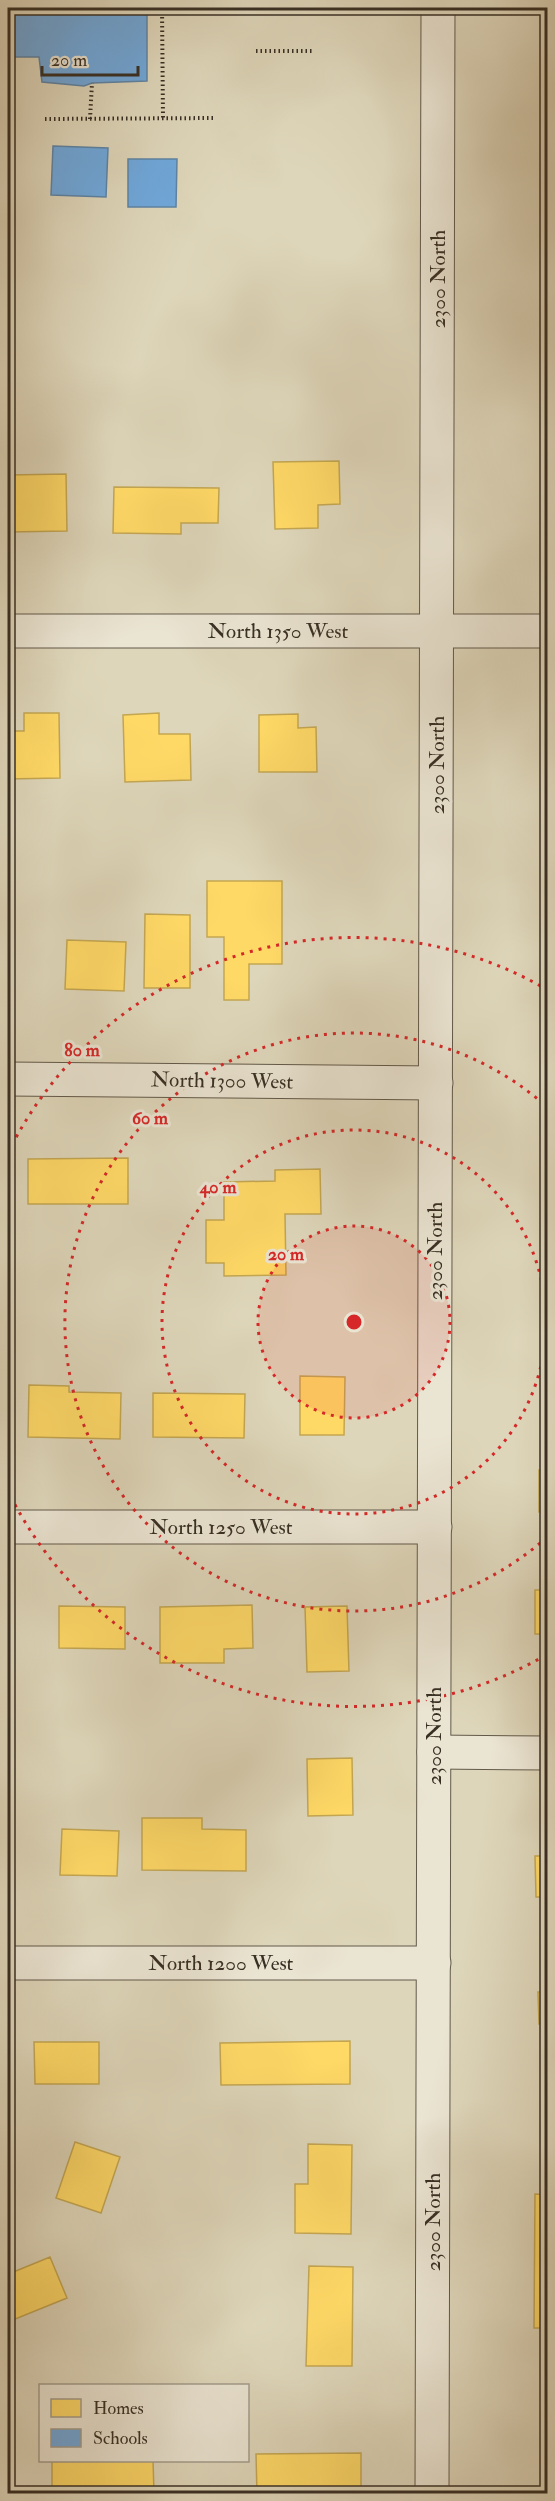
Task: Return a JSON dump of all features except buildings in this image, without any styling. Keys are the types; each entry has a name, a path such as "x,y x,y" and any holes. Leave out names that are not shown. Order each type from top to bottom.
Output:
{"street":[{"name":"2300 North","path":"432,2493 438,8"},
{"name":"North 1350 West","path":"8,631 548,631"},
{"name":"North 1300 West","path":"8,1079 436,1083"},
{"name":"North 1250 West","path":"8,1527 435,1527"},
{"path":"434,1752 548,1753"},
{"name":"North 1200 West","path":"8,1963 434,1963"}],"path":[{"path":"162,8 163,118"},
{"path":"256,51 313,51"},
{"path":"90,119 92,83"},
{"path":"45,119 216,118"}]}
